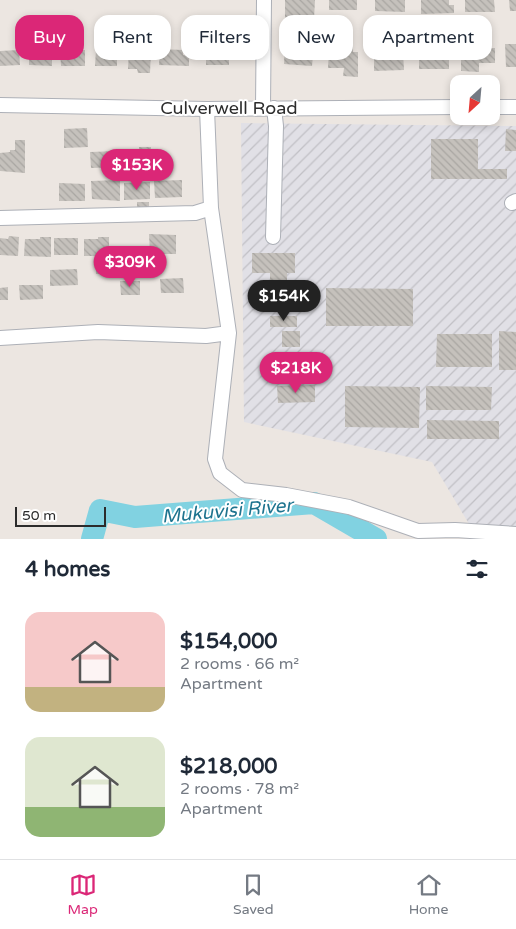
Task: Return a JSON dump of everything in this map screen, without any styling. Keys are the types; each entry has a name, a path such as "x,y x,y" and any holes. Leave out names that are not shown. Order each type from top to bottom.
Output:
{"street":[{"path":"264,0 268,108 276,126 273,238"},
{"name":"Culverwell Road","path":"0,105 207,108 450,107"},
{"path":"500,107 516,106"},
{"path":"207,108 212,208 229,333 215,459 220,473 242,490 286,495 349,507 418,531 455,530 516,534"},
{"path":"0,218 195,213 212,208"},
{"path":"0,338 98,332 206,336 229,333"}],"shaded area":[{"path":"241,123 516,126 516,539 509,539 469,524 432,462 244,422"}],"building":[{"path":"285,0 315,0 314,15 285,15"},
{"path":"329,0 357,0 357,10 329,10"},
{"path":"375,0 405,0 405,12 375,11"},
{"path":"421,0 449,0 449,5 454,5 454,13 421,14"},
{"path":"465,0 494,0 495,12 465,12"},
{"path":"509,0 516,0 516,11 510,11"},
{"path":"505,44 516,44 516,67 506,67"},
{"path":"492,48 495,48 495,63 479,63 479,72 461,71 461,60 492,60"},
{"path":"171,49 181,50 181,60 189,60 189,66 159,65 159,60 171,60"},
{"path":"15,50 15,60 20,60 20,65 0,66 0,51"},
{"path":"85,50 85,66 61,66 61,60 84,60"},
{"path":"353,52 358,52 358,77 343,76 344,68 328,68 328,60 353,60"},
{"path":"29,60 52,60 52,66 29,65"},
{"path":"95,60 117,60 117,66 95,66"},
{"path":"128,60 151,60 150,73 138,73 137,69 128,69"},
{"path":"206,60 229,60 229,65 206,65"},
{"path":"284,60 313,60 312,66 284,64"},
{"path":"374,60 403,60 404,70 374,71"},
{"path":"419,60 449,60 449,69 419,69"},
{"path":"87,128 88,147 64,148 64,129"},
{"path":"506,129 516,130 516,151 505,151"},
{"path":"431,139 478,139 478,169 507,169 507,179 431,179"},
{"path":"15,140 25,140 25,173 0,171 0,153 15,150"},
{"path":"139,147 151,147 151,168 124,168 124,149 139,150"},
{"path":"119,151 120,167 91,168 90,152"},
{"path":"120,180 120,201 92,199 91,181"},
{"path":"182,180 182,197 155,198 154,181"},
{"path":"150,182 150,199 124,200 124,183"},
{"path":"59,183 85,184 85,201 59,201"},
{"path":"137,202 149,202 149,209 137,209"},
{"path":"149,234 176,235 176,254 150,254"},
{"path":"9,236 19,237 18,256 0,255 0,238 8,239"},
{"path":"40,237 51,237 51,257 24,256 25,239 40,239"},
{"path":"98,237 109,237 109,256 84,256 84,239 98,239"},
{"path":"54,238 78,238 78,255 54,255"},
{"path":"252,253 295,253 295,273 287,273 287,288 295,288 296,308 252,307 252,288 270,288 270,273 252,273"},
{"path":"107,263 107,274 96,274 96,264"},
{"path":"77,269 78,285 50,286 50,270"},
{"path":"183,278 184,293 161,293 160,279"},
{"path":"120,281 140,281 140,295 121,295"},
{"path":"19,285 43,285 43,299 20,300"},
{"path":"8,287 8,300 0,300 0,288"},
{"path":"326,288 413,289 413,326 326,326"},
{"path":"270,316 297,316 297,327 270,327"},
{"path":"282,331 300,331 300,347 282,347"},
{"path":"499,331 516,332 516,370 499,370"},
{"path":"437,334 492,334 492,367 436,367"},
{"path":"315,385 315,402 278,403 277,386"},
{"path":"345,386 420,387 419,428 345,427"},
{"path":"426,386 492,387 491,410 426,410"},
{"path":"427,420 499,421 499,439 427,439"}],"waterway":[{"name":"Mukuvisi River","path":"92,539 100,510 135,517 314,503 376,539"}]}
